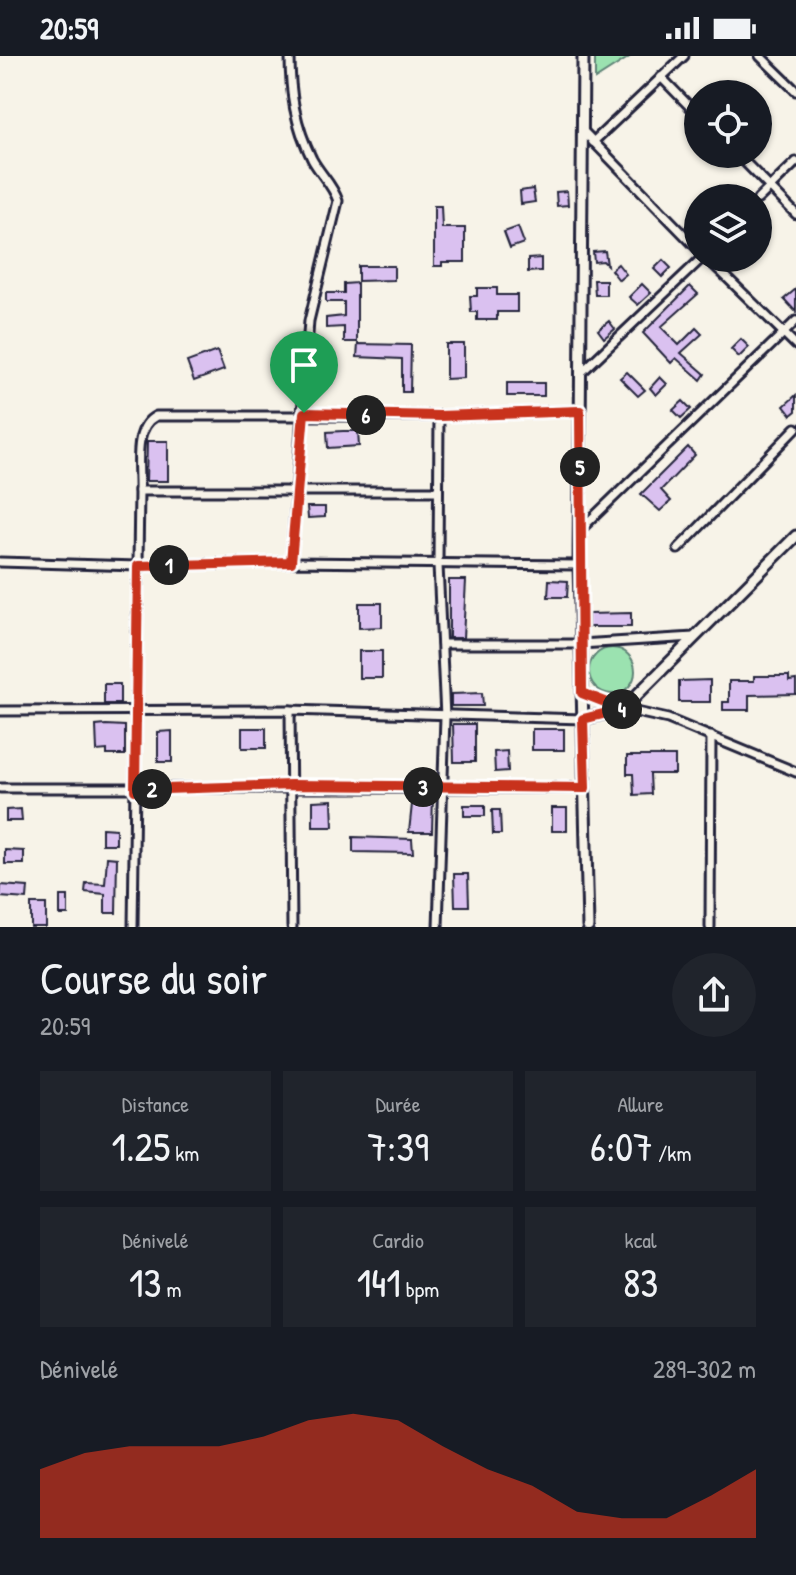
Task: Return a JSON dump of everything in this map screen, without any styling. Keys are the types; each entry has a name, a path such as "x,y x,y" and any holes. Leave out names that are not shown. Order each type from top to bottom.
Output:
{"street":[{"path":"290,56 290,94 299,130 314,162 335,190 338,201 309,321 291,562"},
{"path":"583,56 583,371 579,565 588,927"},
{"path":"593,142 684,56"},
{"path":"760,56 796,91"},
{"path":"661,77 684,101"},
{"path":"584,132 684,235"},
{"path":"772,184 796,162"},
{"path":"751,168 766,184"},
{"path":"772,190 796,214"},
{"path":"583,371 690,272"},
{"path":"720,272 796,345"},
{"path":"580,530 796,321"},
{"path":"133,927 139,491 141,431 147,420 156,416 304,413 439,416 580,411"},
{"path":"438,927 445,717 438,565 439,416"},
{"path":"678,549 796,428"},
{"path":"139,491 438,491"},
{"path":"0,711 290,710 583,719 623,709 796,536"},
{"path":"0,562 138,566 291,562 579,565"},
{"path":"442,644 580,644 694,637"},
{"path":"582,693 623,709 668,719 796,772"},
{"path":"290,710 292,927"},
{"path":"710,927 711,736"},
{"path":"0,788 135,790 291,785 585,788"}],"green space":[{"path":"595,56 631,56 595,79"},
{"path":"612,648 629,654 635,671 629,688 612,694 595,688 589,671 595,654"}],"building":[{"path":"533,189 535,202 521,204 520,191"},
{"path":"567,191 568,205 557,206 556,192"},
{"path":"434,206 441,206 442,228 465,228 465,262 442,262 442,266 434,266"},
{"path":"518,227 524,243 510,248 504,232"},
{"path":"605,251 607,265 603,261 594,262 593,252"},
{"path":"541,258 541,271 528,272 528,259"},
{"path":"663,260 671,268 662,277 654,269"},
{"path":"618,264 626,274 619,280 611,270"},
{"path":"358,266 394,266 394,280 358,281"},
{"path":"594,280 606,280 606,295 595,295"},
{"path":"357,283 357,342 344,342 344,327 326,328 326,318 344,316 344,302 326,302 326,293 344,293 344,284"},
{"path":"642,284 651,293 638,305 629,297"},
{"path":"690,286 698,294 661,327 679,345 696,328 702,334 681,353 705,374 701,380 676,358 671,363 643,333"},
{"path":"477,288 497,288 497,295 517,295 517,312 497,312 497,320 477,320 477,312 471,312 470,296 477,296"},
{"path":"796,289 796,312 784,299"},
{"path":"609,321 615,329 604,338 598,330"},
{"path":"741,339 749,347 739,357 731,349"},
{"path":"358,344 411,345 410,392 402,392 402,359 357,357"},
{"path":"446,344 464,344 464,378 446,379"},
{"path":"217,351 224,370 194,381 187,362"},
{"path":"627,372 645,390 638,396 620,378"},
{"path":"660,377 667,384 656,395 650,388"},
{"path":"507,383 544,383 544,396 507,396"},
{"path":"796,395 796,411 791,415 784,406"},
{"path":"683,401 691,409 681,418 673,410"},
{"path":"358,431 359,446 328,448 327,432"},
{"path":"147,441 168,441 168,481 146,481"},
{"path":"688,447 695,455 661,490 671,501 660,511 641,494"},
{"path":"307,507 325,507 325,517 308,518"},
{"path":"449,580 466,580 463,638 449,638"},
{"path":"549,580 568,581 567,597 548,597"},
{"path":"359,603 382,603 382,627 359,628"},
{"path":"631,613 631,627 588,627 588,614"},
{"path":"359,651 382,651 382,678 359,678"},
{"path":"754,676 789,676 789,681 796,680 796,694 749,695 749,710 723,710 723,702 729,702 729,681 754,681"},
{"path":"710,680 710,702 679,702 679,681"},
{"path":"104,684 120,684 120,704 104,704"},
{"path":"482,693 483,706 451,706 451,694"},
{"path":"453,724 475,724 475,762 454,762"},
{"path":"96,726 125,726 125,755 107,755 107,750 97,751"},
{"path":"242,728 266,728 266,748 242,748"},
{"path":"532,729 564,729 564,750 532,750"},
{"path":"172,731 172,762 158,762 158,732"},
{"path":"507,751 508,771 495,772 494,752"},
{"path":"627,756 675,756 675,774 650,774 651,794 634,795 633,774 627,774"},
{"path":"413,795 433,796 432,832 409,832"},
{"path":"332,800 333,827 313,827 313,801"},
{"path":"464,805 485,805 485,816 464,816"},
{"path":"552,808 567,808 567,831 552,831"},
{"path":"21,809 22,821 6,821 6,810"},
{"path":"492,810 500,810 501,834 493,834"},
{"path":"102,828 116,829 116,844 102,844"},
{"path":"353,837 412,839 413,853 353,852"},
{"path":"5,850 24,851 24,864 5,864"},
{"path":"107,857 117,858 116,913 105,913 105,894 85,892 86,883 105,884"},
{"path":"454,874 468,874 469,906 455,906"},
{"path":"1,885 28,887 27,899 0,897"},
{"path":"60,896 68,896 68,915 60,915"},
{"path":"31,904 46,904 46,927 31,927"}],"route":[{"path":"580,411 582,693 623,709 595,719 583,719 585,788 291,785 135,790 138,566 291,562 304,413 439,416 580,411"}]}
